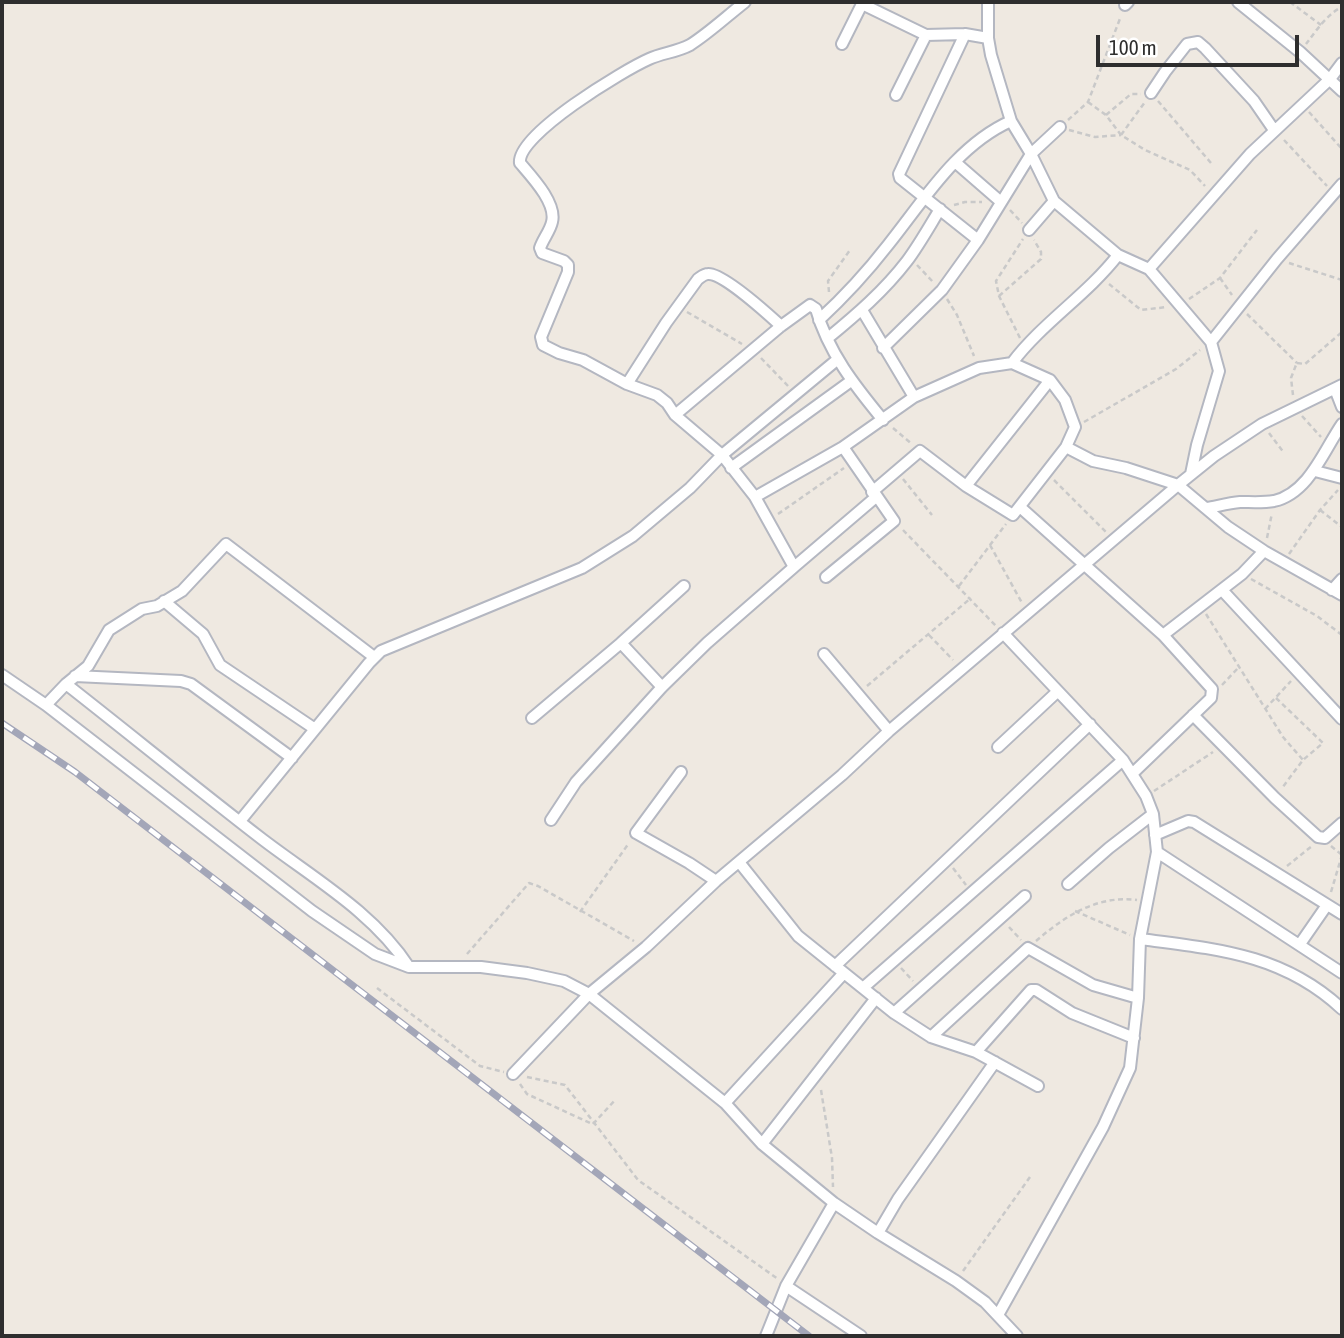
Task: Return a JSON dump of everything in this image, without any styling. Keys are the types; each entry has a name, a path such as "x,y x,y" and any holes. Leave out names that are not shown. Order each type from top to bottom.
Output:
{"street":[{"path":"745,2 689,46 653,57 632,67 580,99 547,125 522,150 519,157 520,163 544,192 552,212 553,220 540,248 542,253 568,265 568,272 541,337 543,345 583,360 627,384 657,395 667,403 675,415 722,455 755,497 794,567"},
{"path":"988,2 988,38 1011,121 1054,201 1118,255 1149,269 1211,342 1219,371 1196,445 1191,474"},
{"path":"1238,2 1300,52 1342,91"},
{"path":"842,44 863,3 926,35 965,34 988,38"},
{"path":"965,34 899,172 900,178 978,240"},
{"path":"896,95 926,35"},
{"path":"1151,93 1187,44 1198,42 1254,101 1274,130"},
{"path":"1149,269 1274,130 1330,79 1342,63"},
{"path":"819,320 871,266 955,162 985,134 1011,121"},
{"path":"883,348 942,290 978,240 1031,154 1060,127"},
{"path":"955,162 1001,202"},
{"path":"1211,342 1238,305 1342,184"},
{"path":"1029,230 1054,201"},
{"path":"828,338 862,310 909,258 940,209"},
{"path":"1012,363 1024,347 1101,278 1118,255"},
{"path":"627,384 698,279 710,274 752,301 781,326"},
{"path":"675,415 810,305 816,309 819,320 851,381 883,419"},
{"path":"862,310 914,397"},
{"path":"240,821 374,657 392,645 582,569 633,536 690,488 722,455 838,359"},
{"path":"755,497 843,447 914,397 979,368 1012,363 1050,380 1065,400 1075,426 1066,447 1017,511"},
{"path":"966,486 1050,380"},
{"path":"731,468 851,381"},
{"path":"513,1074 589,994 646,947 716,881 1191,474 1262,424 1338,387 1342,407"},
{"path":"1208,508 1236,502 1275,501 1292,491 1315,471 1342,424"},
{"path":"826,577 894,521 843,447"},
{"path":"1066,447 1093,461 1126,468 1178,485 1228,527 1337,593 1342,579"},
{"path":"551,820 576,782 662,687 920,451 966,486 1017,511 1163,635 1212,689 1214,694 1132,774"},
{"path":"1315,471 1342,478"},
{"path":"46,705 88,666 109,630 142,609 182,591 226,544 374,657"},
{"path":"1163,635 1242,574 1264,551"},
{"path":"532,718 684,586"},
{"path":"1222,590 1342,719"},
{"path":"164,601 203,634 220,665 315,729"},
{"path":"998,1315 1103,1127 1130,1068 1138,998 1140,939 1157,852 1153,814 1146,796 1123,760 1003,633"},
{"path":"621,643 662,687"},
{"path":"824,654 889,731"},
{"path":"2,675 46,705 331,925 375,954 409,967 481,967 527,973 564,981 589,994 725,1103 762,1144 834,1203 985,1302 1017,1336"},
{"path":"70,680 181,681 191,684 292,758"},
{"path":"70,680 240,821 374,924 396,946 409,967"},
{"path":"998,747 1057,692"},
{"path":"1194,715 1275,799 1322,838 1342,823"},
{"path":"725,1103 840,969 948,860 1090,724"},
{"path":"864,987 1123,760"},
{"path":"681,772 636,833 716,881"},
{"path":"1068,884 1153,814"},
{"path":"1155,835 1188,821 1194,822 1342,914"},
{"path":"1157,852 1342,973"},
{"path":"739,862 798,936 894,1013 931,1037 976,1052 1038,1086"},
{"path":"894,1013 1025,896"},
{"path":"1300,944 1327,905"},
{"path":"1140,939 1229,951 1270,963 1324,992 1342,1009"},
{"path":"931,1037 1028,948 1093,985 1138,998"},
{"path":"976,1052 1031,989 1037,990 1072,1013 1134,1038"},
{"path":"762,1144 876,998"},
{"path":"878,1233 898,1199 995,1062"},
{"path":"766,1336 786,1286 834,1203"},
{"path":"786,1286 861,1336"}],"path":[{"path":"1290,2 1321,25"},
{"path":"1060,127 1088,102 1126,3"},
{"path":"1300,52 1321,25 1342,6"},
{"path":"1121,135 1151,93 1211,163"},
{"path":"1106,115 1131,94"},
{"path":"1088,102 1106,115 1121,135 1145,150 1190,170 1214,195"},
{"path":"1302,105 1342,149"},
{"path":"1060,127 1095,136 1121,135"},
{"path":"1274,130 1335,194"},
{"path":"940,209 965,202 1001,202 1029,230 1041,252 1041,259 999,296"},
{"path":"1024,347 999,296 996,281 1029,230"},
{"path":"1101,278 1141,310 1180,305 1220,278 1257,230"},
{"path":"834,307 828,281 850,250"},
{"path":"909,258 942,290 957,315 979,368"},
{"path":"1277,259 1342,279"},
{"path":"1220,278 1238,305 1297,363 1305,364 1342,332"},
{"path":"678,307 753,350 795,393"},
{"path":"1075,426 1176,369 1211,342"},
{"path":"1297,363 1291,378 1294,408 1328,445"},
{"path":"883,419 920,451"},
{"path":"1262,424 1284,453"},
{"path":"769,520 853,463"},
{"path":"897,471 932,515"},
{"path":"1046,472 1113,540"},
{"path":"1284,563 1320,510 1342,486"},
{"path":"1264,551 1275,501"},
{"path":"1320,510 1342,527"},
{"path":"959,586 1017,511"},
{"path":"894,521 1003,633"},
{"path":"990,545 1028,612"},
{"path":"1242,574 1317,615 1342,635"},
{"path":"859,693 971,598"},
{"path":"1200,605 1283,737 1303,760"},
{"path":"929,635 961,669"},
{"path":"1214,694 1239,667"},
{"path":"1265,709 1299,673"},
{"path":"1275,799 1303,760 1323,743 1276,698"},
{"path":"1146,796 1222,746"},
{"path":"580,912 636,833"},
{"path":"1279,873 1322,838"},
{"path":"1327,905 1342,855"},
{"path":"948,860 972,893"},
{"path":"456,968 529,883 646,947"},
{"path":"1047,932 1075,911 1102,902 1123,899 1147,902"},
{"path":"1075,911 1140,939"},
{"path":"1000,917 1028,948"},
{"path":"893,959 920,989"},
{"path":"377,988 416,1020 429,1026 481,1066 565,1085 638,1180 786,1286"},
{"path":"817,1073 832,1158 834,1203"},
{"path":"513,1074 527,1094 593,1124"},
{"path":"593,1124 617,1099"},
{"path":"956,1281 1030,1177"}],"railway":[{"path":"2,723 75,772 809,1336"}]}
